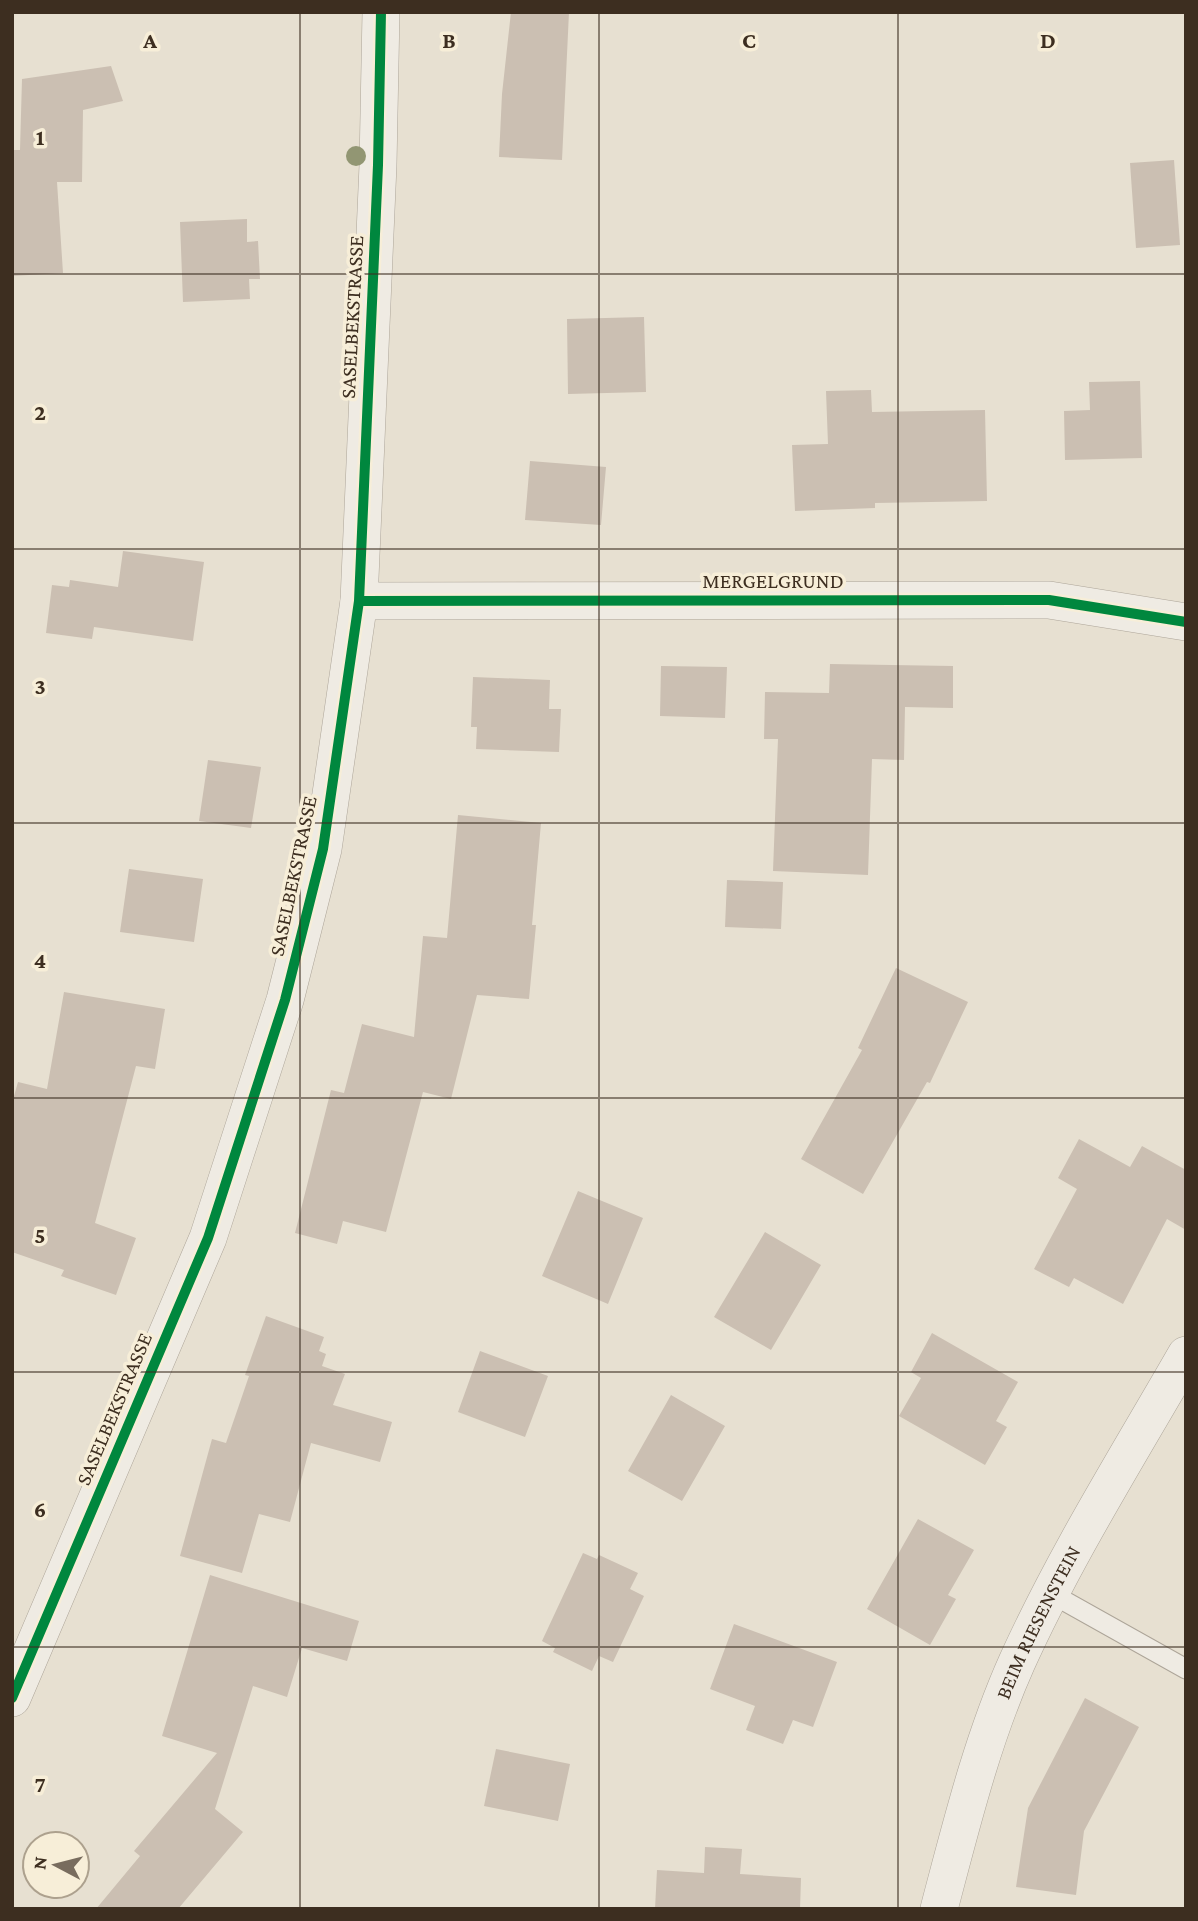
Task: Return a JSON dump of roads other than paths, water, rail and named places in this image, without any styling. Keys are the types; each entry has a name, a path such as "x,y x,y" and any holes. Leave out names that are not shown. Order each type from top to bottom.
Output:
{"street":[{"name":"SASELBEKSTRASSE","path":"12,1698 208,1238 285,1000 323,849 359,601 378,165 381,12"},
{"name":"MERGELGRUND","path":"359,601 1049,600 1186,622"},
{"name":"BEIM RIESENSTEIN","path":"939,1909 975,1775 1017,1662 1052,1594 1186,1355"}],"lane":[{"path":"1052,1594 1186,1668"}]}
